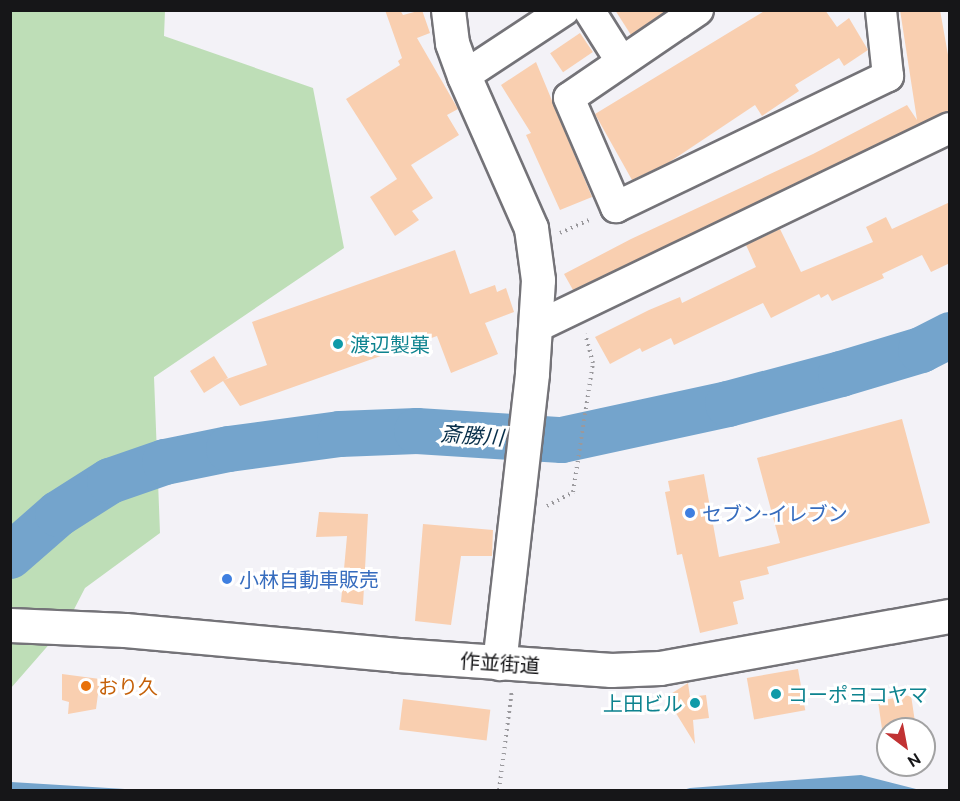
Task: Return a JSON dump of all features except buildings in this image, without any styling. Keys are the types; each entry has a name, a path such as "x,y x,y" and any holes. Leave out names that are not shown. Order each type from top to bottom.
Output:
{"street":[{"path":"448,10 452,43 464,76 517,194 535,245 536,327 532,374 530,506 506,671"},
{"path":"464,76 564,10"},
{"path":"588,10 621,61"},
{"path":"698,10 569,98 616,207 888,76 881,10"},
{"path":"536,327 950,128"},
{"name":"作並街道","path":"10,625 126,630 506,671 611,670 660,668 950,616"}],"path":[{"path":"535,245 616,207"},
{"path":"530,506 573,492 593,363"},
{"path":"499,790 507,736 506,671"}],"green space":[{"path":"11,11 165,11 164,36 313,88 344,248 154,377 160,533 85,588 66,625 11,688"}],"water":[{"path":"861,775 920,790 683,790 690,788"},
{"path":"11,782 141,790 11,790"}],"waterway":[{"name":"斎勝川","path":"10,556 58,514 110,481 165,462 229,449 340,434 417,431 562,440 728,404 841,374 921,350 950,335"}],"place":[{"name":"渡辺製菓","path":"338,344"},
{"name":"セブン-イレブン","path":"690,513"},
{"name":"小林自動車販売","path":"227,579"},
{"name":"おり久","path":"86,686"},
{"name":"コーポヨコヤマ","path":"776,694"},
{"name":"上田ビル","path":"695,703"}]}
